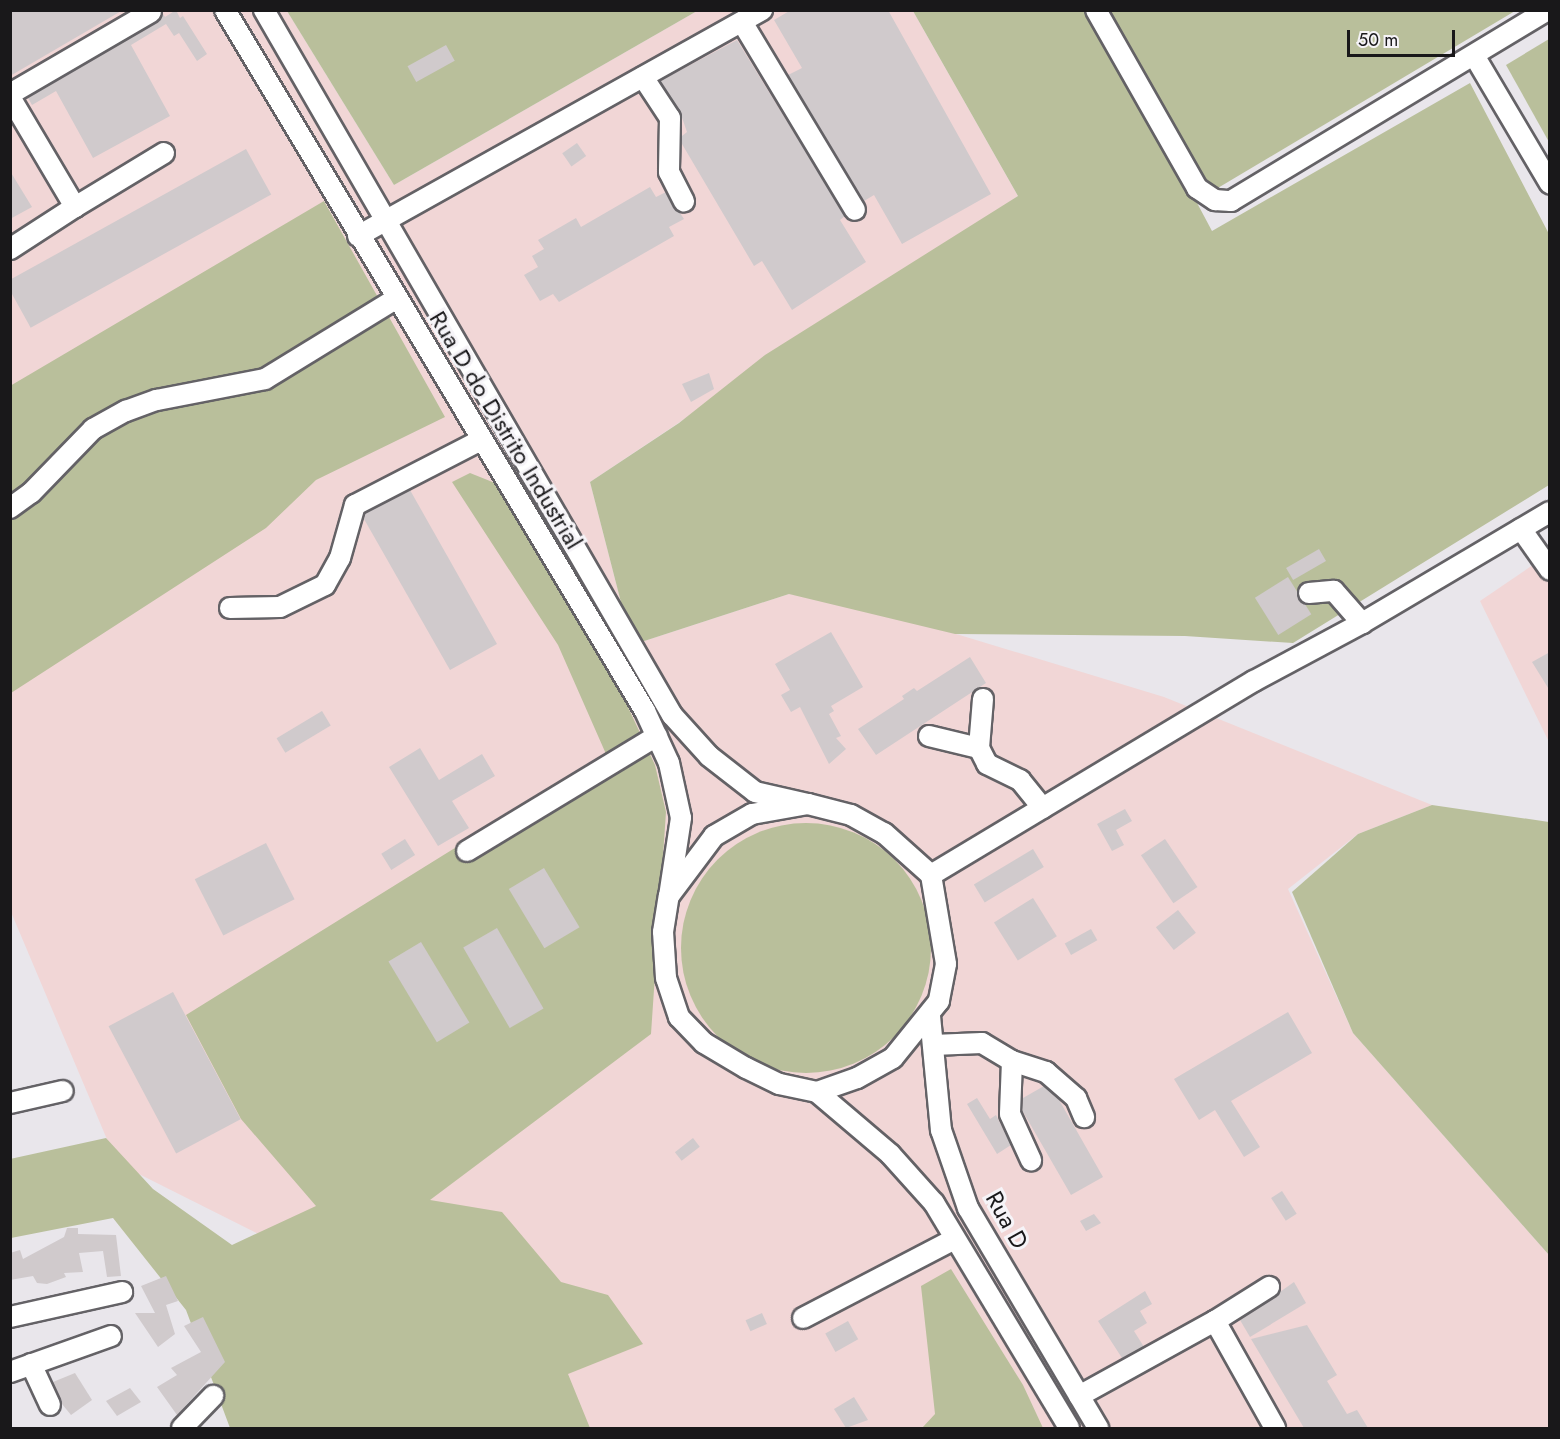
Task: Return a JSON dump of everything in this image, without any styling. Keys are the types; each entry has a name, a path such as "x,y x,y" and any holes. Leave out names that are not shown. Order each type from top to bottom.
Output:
{"street":[{"name":"Rua D do Distrito Industrial","path":"225,10 657,736 669,763 681,818 663,932 666,978 679,1017 704,1042 746,1068 779,1084 818,1092"},
{"name":"Rua D do Distrito Industrial","path":"264,10 672,715 708,756 755,792 851,815 884,832 932,875"},
{"path":"358,236 762,10"},
{"path":"1096,10 1197,188 1215,200 1231,201 1475,57 1548,10"},
{"path":"75,207 10,96 151,11"},
{"path":"742,22 855,210"},
{"path":"1475,57 1550,184"},
{"path":"643,77 670,118 669,172 684,201"},
{"path":"10,249 164,153"},
{"path":"10,508 31,493 93,429 126,411 157,400 265,380 397,298"},
{"path":"230,608 280,607 325,585 340,558 355,505 482,440"},
{"path":"1095,1423 1071,1428 934,1203 890,1154 818,1092 856,1078 893,1058 930,1016 939,1001 946,964 932,875 1254,681 1362,623 1550,512"},
{"path":"1521,529 1550,570"},
{"path":"1309,592 1334,591 1362,623"},
{"path":"983,699 979,748 987,765 1020,780 1043,808"},
{"path":"467,851 657,736"},
{"path":"929,736 979,748"},
{"path":"669,896 714,836 752,814 808,804"},
{"name":"Rua D","path":"930,1016 941,1130 968,1208 1095,1423"},
{"path":"933,1045 982,1043 1012,1061 1046,1072 1076,1098 1084,1116"},
{"path":"1012,1061 1010,1114 1031,1160"},
{"path":"10,1103 63,1091"},
{"path":"802,1318 955,1239"},
{"path":"1079,1396 1215,1321 1269,1287"},
{"path":"10,1317 122,1292"},
{"path":"1215,1321 1275,1428"},
{"path":"10,1371 111,1336"},
{"path":"31,1364 50,1405"},
{"path":"182,1428 213,1396"}],"shaded area":[{"path":"10,11 287,11 394,185 697,11 913,11 1018,196 590,482 632,645 789,594 841,599 1164,697 1432,805 1358,834 1288,889 1353,1033 1549,1255 1549,1428 571,1428 537,1374 117,1163 11,912"},
{"path":"1549,554 1549,742 1480,601"}],"green space":[{"path":"287,11 697,11 394,185"},
{"path":"913,11 1515,11 1196,201 1212,231 1470,83 1549,234 1549,485 1293,643 1185,636 955,634 789,594 632,645 590,482 679,423 765,355 1018,196"},
{"path":"1549,39 1549,142 1506,65"},
{"path":"324,201 445,417 316,480 266,528 11,693 10,386"},
{"path":"470,473 495,483 627,705 655,765 666,812 651,1034 430,1200 502,1212 561,1282 608,1295 643,1344 568,1374 590,1428 230,1428 186,1310 113,1218 11,1238 10,1159 106,1138 153,1189 232,1245 316,1206 241,1119 186,1015 606,754 558,645 452,482"},
{"path":"1432,805 1549,822 1549,1255 1353,1033 1292,892 1358,834"},
{"path":"806,823 830,826 854,833 875,844 894,860 910,879 921,900 928,924 931,948 928,972 921,996 910,1017 894,1036 875,1052 854,1063 830,1070 806,1073 782,1070 758,1063 737,1052 718,1036 702,1017 691,996 684,972 681,948 684,924 691,900 702,879 718,860 737,844 758,833 782,826"},
{"path":"951,1269 1023,1385 1043,1428 922,1428 935,1414 921,1286"}],"building":[{"path":"10,10 123,10 10,76"},
{"path":"176,10 180,18 183,16 207,54 197,61 179,33 174,36 166,24 131,45 170,116 93,158 56,91 32,105 28,98 157,22 163,14 165,17"},
{"path":"791,10 888,10 991,194 902,244 874,195 864,201 788,75 802,68 774,20"},
{"path":"737,40 845,216 840,220 866,262 792,310 762,261 754,266 682,144 682,136 687,132 680,112 660,81"},
{"path":"446,45 455,61 416,82 408,66"},
{"path":"577,143 586,156 571,166 562,153"},
{"path":"246,149 271,194 31,328 10,290 10,280"},
{"path":"10,171 32,207 10,219"},
{"path":"650,187 656,197 666,192 684,219 669,227 674,236 559,302 553,294 540,301 524,275 538,267 532,256 544,249 538,240 576,218 581,227"},
{"path":"709,373 714,389 691,402 682,384"},
{"path":"410,490 497,644 450,670 364,519 365,513"},
{"path":"1319,549 1326,561 1293,580 1286,568"},
{"path":"1288,577 1311,614 1278,635 1255,598"},
{"path":"831,632 863,687 831,706 834,711 829,714 841,736 836,738 846,749 829,764 800,707 791,712 781,695 790,690 775,664"},
{"path":"1550,652 1550,691 1532,662"},
{"path":"970,657 986,683 876,755 858,729 904,699 902,696 914,688 917,691"},
{"path":"322,711 331,726 285,753 277,738"},
{"path":"420,748 439,780 482,754 495,776 452,801 469,828 438,846 389,767"},
{"path":"1125,809 1132,821 1116,830 1124,845 1112,851 1097,824"},
{"path":"405,839 415,855 391,870 381,854"},
{"path":"1165,839 1197,887 1173,903 1141,855"},
{"path":"266,843 295,899 223,935 195,879"},
{"path":"1033,849 1044,867 985,903 974,885"},
{"path":"544,868 580,927 544,948 509,889"},
{"path":"1033,898 1057,936 1018,961 994,922"},
{"path":"1178,910 1196,933 1174,950 1156,927"},
{"path":"497,928 544,1009 510,1028 463,948"},
{"path":"1091,929 1097,940 1071,955 1065,944"},
{"path":"421,942 469,1023 437,1042 388,962"},
{"path":"173,992 241,1119 176,1153 109,1026"},
{"path":"1288,1012 1312,1053 1231,1101 1260,1147 1244,1157 1215,1110 1199,1120 1174,1079"},
{"path":"1044,1086 1058,1098 1103,1177 1071,1195 1022,1110 1023,1098"},
{"path":"977,1098 990,1119 996,1115 1011,1145 997,1154 967,1104"},
{"path":"693,1138 700,1147 682,1161 675,1152"},
{"path":"1282,1191 1297,1214 1286,1221 1271,1198"},
{"path":"1094,1214 1101,1223 1086,1231 1080,1221"},
{"path":"67,1228 78,1228 78,1234 116,1235 121,1276 107,1277 103,1251 79,1253 83,1272 64,1273 66,1277 47,1284 37,1283 33,1276 10,1280 10,1253 20,1250 23,1259 64,1237"},
{"path":"166,1276 178,1301 166,1305 175,1334 158,1347 135,1313 155,1313 141,1286"},
{"path":"1294,1282 1306,1303 1250,1337 1240,1320"},
{"path":"1145,1291 1152,1304 1140,1311 1147,1323 1134,1331 1144,1347 1122,1358 1098,1321"},
{"path":"762,1313 767,1324 750,1331 746,1320"},
{"path":"203,1317 225,1362 177,1415 157,1387 177,1375 171,1368 201,1352 184,1326"},
{"path":"848,1321 858,1339 835,1352 825,1334"},
{"path":"1307,1325 1337,1375 1327,1381 1347,1414 1357,1410 1368,1428 1304,1428 1251,1339"},
{"path":"75,1373 92,1400 71,1415 62,1404 53,1382"},
{"path":"130,1388 141,1402 117,1416 106,1401"},
{"path":"854,1397 868,1420 846,1428 834,1409"}]}
